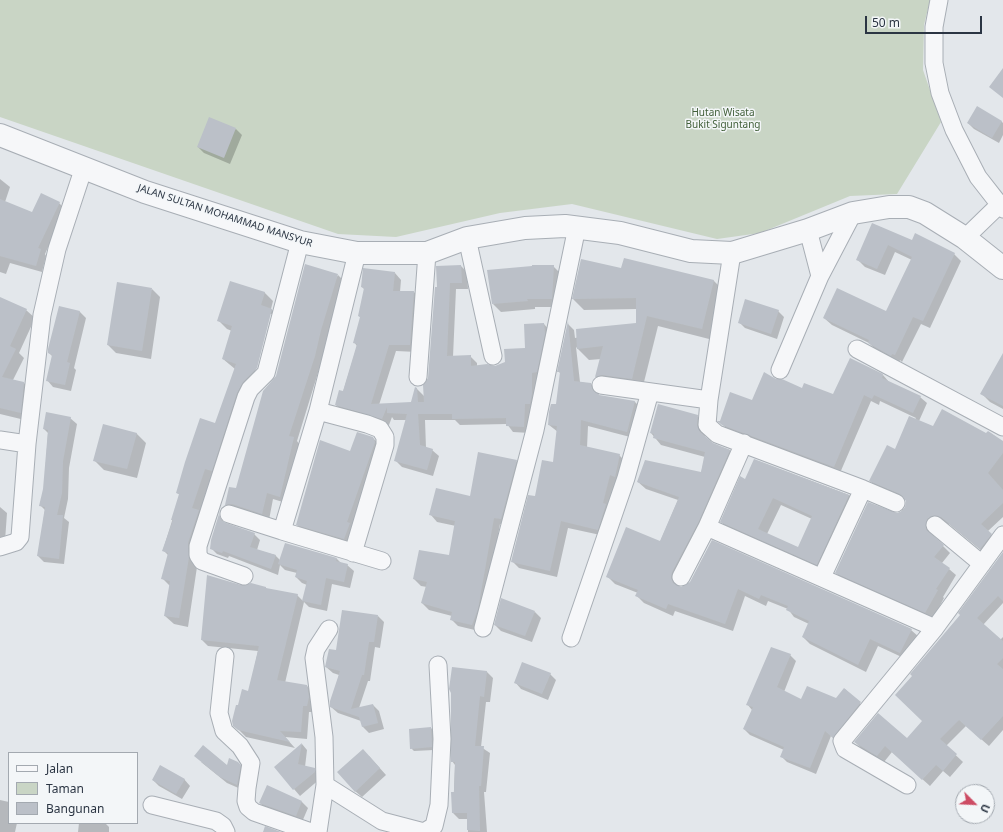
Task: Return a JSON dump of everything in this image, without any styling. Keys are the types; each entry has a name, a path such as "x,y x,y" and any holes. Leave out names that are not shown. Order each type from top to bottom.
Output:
{"street":[{"path":"939,0 934,27 934,63 940,93 954,130 978,177 1001,207 965,238"},
{"name":"JALAN SULTAN MOHAMMAD MANSYUR","path":"0,135 145,192 300,242 356,253 427,253 467,238 525,228 565,226 620,233 691,251 732,253 808,230 853,213 889,206 909,207 925,213 965,238 1003,268"},
{"path":"0,547 16,542 20,537 27,444 42,314 57,249 84,167"},
{"path":"780,370 820,276 853,213"},
{"path":"483,628 536,430 577,227"},
{"path":"808,230 820,276"},
{"path":"467,238 492,356"},
{"path":"244,576 202,560 198,555 198,546 246,397 250,389 266,373 300,242"},
{"path":"282,530 318,411 356,253"},
{"path":"418,377 427,253"},
{"path":"732,253 709,400 707,425 717,434 744,443 896,503"},
{"path":"857,349 1003,427"},
{"path":"601,385 709,400"},
{"path":"571,638 626,478 650,392"},
{"path":"318,411 380,429 385,437 385,444 353,553"},
{"path":"0,440 27,444"},
{"path":"681,577 707,527 744,443"},
{"path":"822,577 863,489"},
{"path":"229,514 382,561"},
{"path":"935,526 982,564"},
{"path":"707,527 935,628"},
{"path":"907,785 845,749 842,741 935,628 1003,535"},
{"path":"318,832 324,785 324,737 314,658 316,649 329,629"},
{"path":"225,656 219,713 224,730 244,751 251,763 246,794 248,807 254,812 311,832"},
{"path":"324,785 382,821 424,832 432,828 437,818 439,805 442,739 438,665"},
{"path":"152,805 216,821 223,826 226,832"}],"green space":[{"name":"Hutan Wisata Bukit Siguntang","path":"0,0 930,0 924,25 923,70 941,122 897,194 850,196 760,233 717,239 572,204 500,213 396,237 338,234 0,117"}],"building":[{"path":"1003,68 1003,98 989,87"},
{"path":"977,106 1002,121 992,138 967,123"},
{"path":"209,117 236,128 224,158 197,147"},
{"path":"41,193 60,202 38,248 41,249 36,266 0,256 0,199 32,212"},
{"path":"872,223 912,240 915,233 955,253 923,321 913,317 895,355 892,354 891,356 868,343 869,340 823,318 837,288 886,311 912,257 888,245 877,269 856,260"},
{"path":"624,258 714,280 702,329 647,316 632,379 602,375 595,377 603,346 577,349 576,329 636,323 636,298 572,299 581,259 621,268"},
{"path":"305,264 338,274 321,330 315,356 289,436 294,437 280,497 267,493 262,514 232,504 225,505 229,487 236,488 263,391 276,376"},
{"path":"461,265 462,283 450,283 447,356 471,355 471,366 487,364 495,366 505,362 504,349 525,348 524,324 544,323 545,334 537,372 532,373 532,394 530,404 525,404 524,427 506,426 506,418 452,419 452,414 418,414 420,445 433,449 427,470 394,461 407,414 387,413 387,407 382,419 335,405 339,390 343,391 357,344 353,343 360,317 358,316 364,288 361,287 363,268 395,272 393,291 414,291 410,345 389,345 371,404 411,402 415,387 417,388 418,402 424,402 423,385 428,378 435,287 437,287 436,266"},
{"path":"532,265 554,265 552,299 527,299 528,301 492,304 487,270"},
{"path":"230,281 265,292 261,305 272,309 257,368 243,382 237,393 212,471 205,469 192,508 199,510 188,543 189,557 179,618 164,616 170,581 161,579 168,553 162,551 173,520 171,520 179,494 176,493 200,418 215,423 236,364 222,359 232,326 217,321"},
{"path":"117,282 152,288 142,351 107,345"},
{"path":"0,297 27,309 10,346 16,349 2,377 24,382 21,413 0,408"},
{"path":"745,299 779,310 771,334 738,323"},
{"path":"59,306 80,311 67,362 70,363 65,385 46,381 52,355 48,353 48,349"},
{"path":"568,321 574,381 591,383 592,389 599,395 635,401 627,432 581,420 580,445 620,454 615,477 610,475 603,503 606,504 598,530 561,521 550,571 511,562 528,495 535,496 542,460 553,462 557,426 548,425 549,412 551,404 556,404 560,372 557,372"},
{"path":"1003,353 1003,406 980,394"},
{"path":"850,358 883,374 882,378 921,396 913,413 874,395 872,399 864,395 834,467 722,425 717,421 720,421 730,392 752,400 764,372 776,379 782,379 802,388 804,383 833,394"},
{"path":"658,404 698,415 697,425 700,432 713,443 730,450 698,523 672,572 671,578 673,583 681,587 690,582 712,540 912,629 900,653 870,639 858,665 802,637 809,621 786,610 788,606 761,595 759,599 738,589 725,624 668,604 666,609 635,596 638,590 606,577 626,527 660,541 679,497 637,482 645,460 701,472 705,452 653,438 654,434 650,433"},
{"path":"942,409 986,433 988,431 1003,441 1003,453 988,473 1003,490 1003,503 981,524 992,534 980,549 941,517 932,516 927,519 926,529 944,545 934,557 950,568 936,589 938,590 925,613 835,573 868,502 897,513 902,511 905,507 906,501 900,494 869,481 887,445 895,449 909,416 933,426"},
{"path":"46,412 71,417 63,461 62,493 57,515 63,515 59,559 37,556 45,507 39,506 43,489 48,430 43,429"},
{"path":"103,424 137,433 127,469 93,461"},
{"path":"357,432 373,437 375,442 347,522 350,523 344,539 296,525 320,440 350,451"},
{"path":"478,452 517,460 501,519 494,518 478,609 472,625 450,620 452,612 421,603 427,582 413,579 419,550 449,555 455,521 429,515 436,488 470,496"},
{"path":"754,459 849,495 817,565 720,522 740,476 745,479","holes":["773,498 812,516 798,547 758,529"]},
{"path":"219,514 221,520 226,523 255,533 250,547 276,555 271,569 223,551 222,553 210,549 211,540"},
{"path":"285,543 337,558 336,561 348,564 344,582 326,578 321,605 302,601 307,581 295,577 297,570 278,564"},
{"path":"1003,552 1003,601 998,596 977,618 1003,641 1003,658 997,664 1003,669 1003,716 981,740 959,720 940,739 957,754 943,771 936,765 922,780 885,746 877,756 854,742 878,713 907,738 922,721 895,695 912,676 910,674 960,615 958,613"},
{"path":"207,575 241,585 251,583 266,588 298,594 277,680 307,685 309,697 307,706 303,706 301,732 280,731 290,742 238,730 233,726 232,721 236,705 238,705 242,689 248,691 259,646 201,640"},
{"path":"501,598 535,611 525,636 494,625"},
{"path":"342,610 378,615 374,642 369,642 364,675 362,675 351,709 373,704 378,723 362,727 359,717 330,707 330,701 340,671 325,667 329,649 336,650"},
{"path":"771,647 791,654 777,687 801,699 807,686 836,698 844,688 861,702 833,738 825,731 810,768 780,757 784,747 743,729 753,707 746,705"},
{"path":"522,662 551,673 542,694 514,683"},
{"path":"452,667 487,671 484,697 480,696 475,746 484,746 481,786 479,786 480,831 467,830 467,813 452,813 451,792 454,792 455,762 451,762 451,693 449,689"},
{"path":"431,727 432,747 410,749 409,729"},
{"path":"302,743 298,764 315,768 315,772 293,790 274,767"},
{"path":"203,745 227,765 229,758 241,765 237,785 220,777 194,756"},
{"path":"363,749 380,768 355,792 337,772"},
{"path":"160,765 185,779 176,794 152,780"},
{"path":"267,785 302,801 296,816 259,803"},
{"path":"265,826 281,832 263,832"}]}
